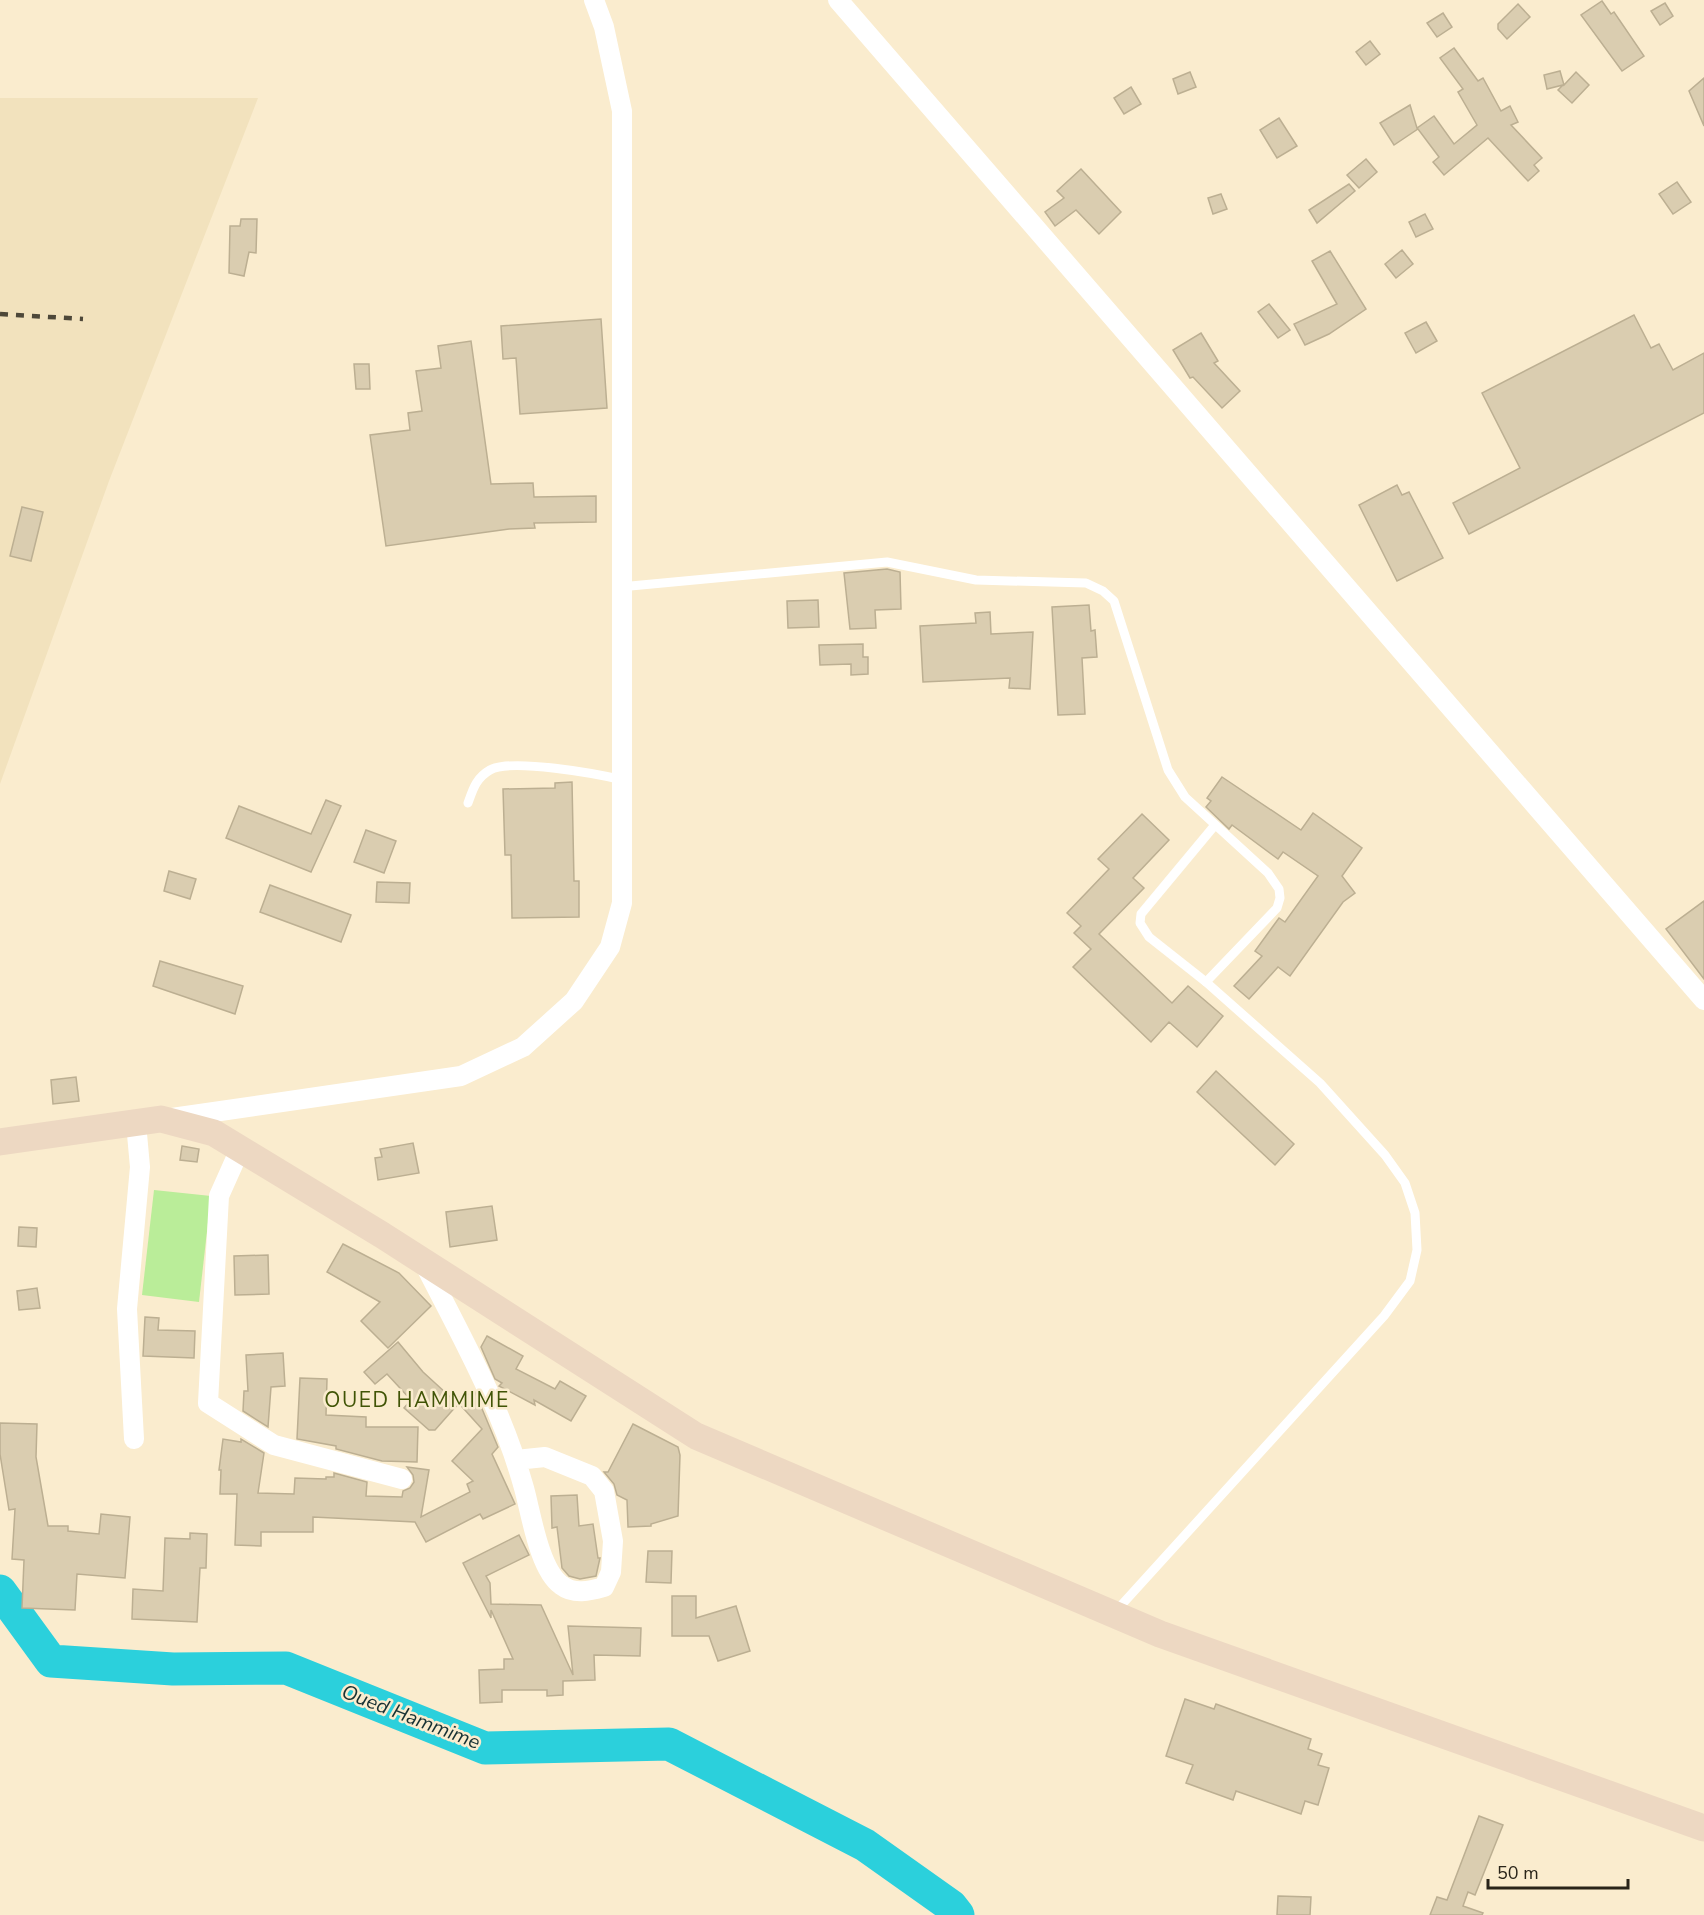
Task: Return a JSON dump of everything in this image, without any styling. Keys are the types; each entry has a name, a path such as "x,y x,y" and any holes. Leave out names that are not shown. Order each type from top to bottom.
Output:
{"main road":[{"path":"0,1142 149,1121 214,1134 422,1260 696,1436 1171,1638 1704,1828"}],"street":[{"path":"134,1439 127,1309 140,1167 149,1121 461,1076 523,1047 574,1001 610,947 622,903 620,588 622,111 604,27 594,0"},
{"path":"837,0 1704,1000"},
{"path":"240,1149 219,1196 208,1403 274,1444 402,1479"},
{"path":"422,1260 488,1388 516,1460 545,1564 561,1585 584,1593 604,1587 611,1572 613,1541 604,1491 592,1476 545,1457 516,1460"}],"lane":[{"path":"620,588 887,562 976,580 1086,584 1103,591 1114,601 1168,770 1185,797 1268,873 1279,889 1280,898 1276,908 1206,982"},
{"path":"468,803 475,783 491,769 513,765 595,773 623,780"},
{"path":"1113,1614 1384,1316 1410,1281 1417,1250 1415,1213 1405,1182 1385,1155 1320,1083 1206,982 1149,937 1140,923 1141,914 1215,825"}],"shaded area":[{"path":"0,98 258,98 109,481 0,784"}],"green space":[{"path":"154,1190 211,1196 199,1302 142,1295"}],"building":[{"path":"1602,1 1611,14 1614,12 1644,56 1622,71 1581,15"},
{"path":"1665,3 1673,16 1660,25 1651,11"},
{"path":"1518,4 1530,17 1507,39 1498,29 1498,24"},
{"path":"1443,13 1452,27 1437,37 1427,23"},
{"path":"1370,41 1380,54 1366,65 1356,52"},
{"path":"1454,48 1478,81 1483,78 1501,111 1510,106 1518,122 1511,125 1542,158 1534,165 1539,171 1528,181 1488,138 1444,175 1433,162 1439,157 1418,129 1394,145 1380,123 1410,105 1417,128 1434,116 1454,144 1477,125 1458,92 1463,89 1440,58"},
{"path":"1560,71 1564,85 1576,72 1589,85 1572,103 1558,90 1563,85 1547,89 1544,75"},
{"path":"1190,72 1196,87 1178,94 1173,79"},
{"path":"1704,78 1704,126 1689,91"},
{"path":"1131,87 1141,104 1124,114 1114,98"},
{"path":"1279,118 1297,146 1277,158 1260,130"},
{"path":"1366,159 1377,172 1359,188 1347,175"},
{"path":"1081,169 1121,212 1099,234 1076,210 1055,226 1045,212 1064,198 1057,191"},
{"path":"1677,182 1691,202 1673,214 1659,194"},
{"path":"1349,184 1355,191 1317,223 1309,210"},
{"path":"1221,194 1227,209 1213,214 1208,198"},
{"path":"1425,214 1433,229 1416,237 1409,222"},
{"path":"241,219 257,219 256,253 249,252 244,276 229,273 230,226 240,226"},
{"path":"1402,250 1413,264 1396,278 1385,264"},
{"path":"1330,251 1366,309 1329,334 1305,345 1294,324 1337,304 1312,261"},
{"path":"1269,304 1290,330 1278,338 1258,312"},
{"path":"1634,315 1651,348 1659,344 1673,370 1704,353 1704,413 1469,534 1453,503 1520,468 1482,393"},
{"path":"601,319 607,408 520,414 516,358 503,359 501,326"},
{"path":"1426,322 1437,341 1416,353 1405,333"},
{"path":"1201,333 1218,361 1214,363 1240,391 1222,408 1193,377 1190,378 1173,350"},
{"path":"471,341 491,484 533,483 534,497 596,496 596,522 534,523 535,528 509,529 386,546 370,435 410,430 408,413 422,411 416,371 441,368 438,346"},
{"path":"354,364 369,364 370,389 356,389"},
{"path":"1397,485 1402,495 1409,492 1443,558 1397,581 1359,505"},
{"path":"22,507 43,512 31,561 10,556"},
{"path":"887,569 900,572 901,609 875,610 876,628 850,629 844,573"},
{"path":"818,600 819,627 788,628 787,601"},
{"path":"1089,605 1091,631 1095,630 1097,657 1082,658 1085,714 1058,715 1052,607"},
{"path":"990,612 991,634 1033,632 1030,689 1009,688 1010,678 923,682 920,626 976,623 975,613"},
{"path":"863,644 863,657 868,657 868,674 851,675 851,664 820,665 819,645"},
{"path":"1222,777 1301,830 1313,813 1362,848 1342,876 1355,893 1343,902 1290,976 1278,967 1249,999 1234,986 1262,956 1255,951 1279,918 1285,922 1318,876 1283,852 1278,859 1232,825 1229,829 1206,807 1211,801 1207,798"},
{"path":"572,782 574,881 579,881 579,917 512,918 511,855 505,855 503,789 555,788 555,783"},
{"path":"326,800 341,806 311,872 226,838 239,806 311,834"},
{"path":"1142,814 1169,840 1133,878 1144,888 1099,934 1172,1003 1188,986 1223,1016 1197,1047 1169,1022 1151,1042 1073,967 1091,949 1074,933 1081,926 1067,913 1109,869 1098,859"},
{"path":"366,830 396,841 384,873 354,862"},
{"path":"169,871 196,879 190,899 164,891"},
{"path":"377,882 410,883 409,903 376,902"},
{"path":"270,885 351,915 341,942 260,912"},
{"path":"1704,901 1704,979 1666,929"},
{"path":"160,961 243,986 235,1014 153,986"},
{"path":"1216,1071 1294,1144 1275,1165 1197,1092"},
{"path":"76,1077 79,1101 53,1104 51,1080"},
{"path":"413,1143 419,1173 378,1180 375,1158 382,1157 380,1149"},
{"path":"182,1146 199,1149 197,1162 180,1160"},
{"path":"492,1206 497,1240 450,1247 446,1212"},
{"path":"19,1227 37,1228 36,1247 18,1246"},
{"path":"343,1244 399,1273 431,1306 388,1348 361,1321 380,1302 327,1272"},
{"path":"268,1255 269,1294 235,1295 234,1256"},
{"path":"37,1288 40,1308 19,1310 17,1291"},
{"path":"145,1317 159,1318 158,1330 195,1331 194,1358 143,1356"},
{"path":"487,1336 523,1356 516,1369 555,1389 560,1381 586,1396 571,1421 534,1400 535,1405 499,1386 502,1383 495,1379 481,1347"},
{"path":"398,1342 423,1372 458,1404 435,1430 429,1430 404,1408 411,1400 387,1374 375,1384 364,1372"},
{"path":"283,1353 285,1386 271,1387 268,1427 243,1411 244,1391 248,1391 246,1355"},
{"path":"300,1378 327,1379 326,1415 366,1417 366,1427 418,1427 417,1462 382,1461 336,1449 336,1446 297,1439"},
{"path":"475,1392 498,1447 492,1454 515,1504 483,1519 480,1514 426,1542 415,1522 313,1517 313,1532 261,1532 261,1546 235,1545 237,1494 220,1494 221,1470 219,1470 223,1439 241,1442 241,1439 264,1453 258,1493 294,1494 295,1478 326,1479 326,1477 334,1477 334,1473 367,1482 366,1496 402,1497 403,1491 410,1488 414,1482 413,1475 407,1467 429,1470 421,1517 470,1492 467,1484 473,1481 452,1461 482,1429 455,1399"},
{"path":"0,1423 37,1424 36,1457 48,1526 68,1526 68,1531 99,1534 101,1514 130,1517 125,1578 77,1574 75,1610 22,1608 24,1560 12,1559 15,1509 9,1510 0,1454"},
{"path":"633,1424 678,1447 680,1455 678,1516 651,1524 651,1526 628,1527 627,1500 617,1495 614,1484 604,1472 608,1472"},
{"path":"577,1495 579,1526 593,1524 598,1558 600,1558 596,1576 580,1579 569,1576 562,1568 557,1527 552,1528 551,1496"},
{"path":"190,1533 207,1534 206,1568 200,1568 197,1622 132,1619 133,1589 163,1591 165,1538 190,1539"},
{"path":"519,1535 529,1555 486,1576 490,1583 491,1604 541,1605 573,1675 568,1626 641,1628 640,1656 594,1655 595,1680 563,1681 563,1695 547,1696 547,1690 502,1690 502,1702 480,1703 479,1670 504,1669 504,1659 513,1659 491,1610 491,1618 463,1563"},
{"path":"648,1551 672,1551 671,1583 646,1582"},
{"path":"672,1596 696,1596 696,1618 736,1606 750,1651 718,1661 709,1636 672,1636"},
{"path":"1185,1699 1214,1709 1216,1704 1311,1739 1308,1749 1322,1754 1318,1765 1329,1768 1318,1805 1305,1801 1301,1814 1236,1791 1233,1800 1186,1783 1193,1765 1166,1756"},
{"path":"1479,1816 1503,1825 1475,1895 1468,1892 1463,1906 1483,1913 1482,1915 1430,1915 1437,1897 1447,1900"},
{"path":"1278,1896 1311,1897 1310,1915 1277,1915"}],"waterway":[{"name":"Oued Hammime","path":"0,1591 51,1661 173,1669 286,1668 485,1748 669,1744 865,1845 951,1906 958,1915"}],"railway":[{"path":"0,314 83,319"}],"district":[{"name":"OUED HAMMIME","path":"417,1400"}]}
